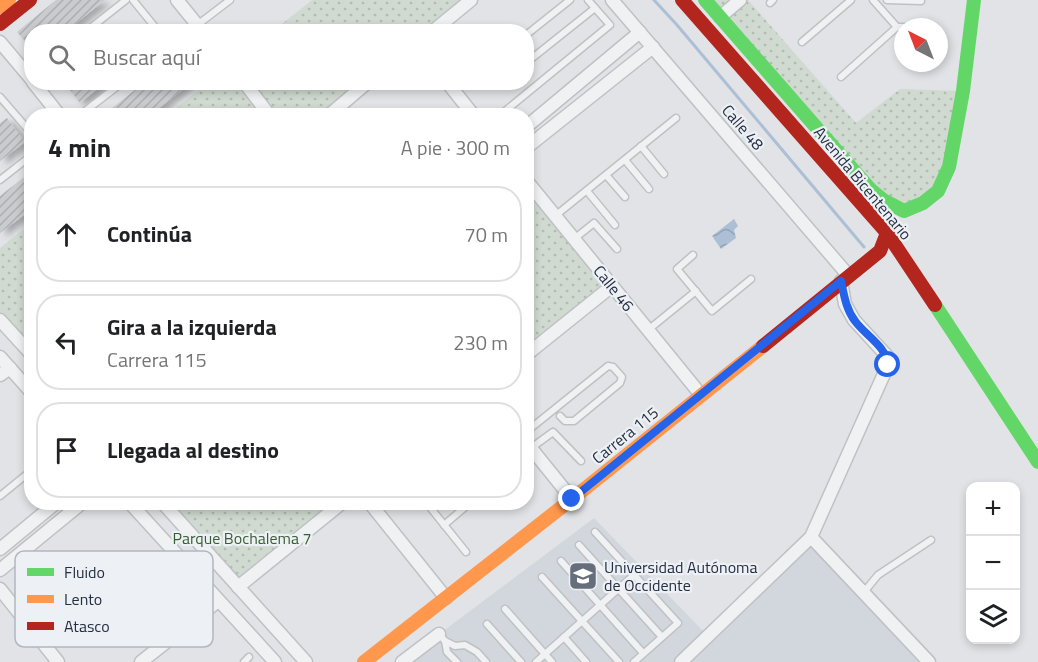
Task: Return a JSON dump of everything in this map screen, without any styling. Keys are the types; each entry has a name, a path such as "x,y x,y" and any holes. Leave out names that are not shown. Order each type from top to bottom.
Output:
{"street":[{"path":"0,7 9,0"},
{"path":"0,24 30,0"},
{"path":"177,0 193,24"},
{"path":"442,24 471,0"},
{"name":"Calle 48","path":"612,0 844,278"},
{"name":"Avenida Bicentenario","path":"682,0 887,233 1038,462"},
{"path":"705,0 871,190 883,200 904,211 923,203 938,190 949,167 963,91 974,0"},
{"path":"720,17 740,0"},
{"path":"534,120 640,32"},
{"path":"0,42 24,71"},
{"path":"534,142 653,47"},
{"path":"39,90 54,108"},
{"path":"250,90 264,108"},
{"path":"337,108 359,90"},
{"path":"453,90 468,108"},
{"name":"Calle 46","path":"534,190 701,395"},
{"name":"Carrera 115","path":"364,662 572,499 879,251 887,233"},
{"path":"681,662 811,537 888,365 888,357 854,320 845,304 844,278"},
{"path":"534,348 612,285"},
{"path":"0,320 24,347"},
{"path":"0,357 5,372 24,387"},
{"path":"534,455 572,499"},
{"path":"0,549 47,510"},
{"path":"23,551 73,510"},
{"path":"136,510 174,551"},
{"path":"169,510 206,551"},
{"path":"238,587 334,510"},
{"path":"375,510 446,598"},
{"path":"811,537 929,662"},
{"path":"0,570 15,558"},
{"path":"213,559 306,662"},
{"path":"0,589 15,608"},
{"path":"213,594 275,662"},
{"path":"213,604 218,600"},
{"path":"402,662 442,638"},
{"path":"46,647 58,662"},
{"path":"141,662 160,647"}],"lane":[{"path":"96,24 126,0"},
{"path":"133,0 152,24"},
{"path":"202,24 230,0"},
{"path":"534,29 570,0"},
{"path":"534,87 610,25 588,0"},
{"path":"802,42 851,0"},
{"path":"873,0 894,24"},
{"path":"887,0 921,1"},
{"path":"534,57 595,8"},
{"path":"841,76 894,30"},
{"path":"89,108 113,90"},
{"path":"509,108 531,90"},
{"path":"0,97 24,125"},
{"path":"555,216 676,118"},
{"path":"641,146 664,174"},
{"path":"0,180 24,160"},
{"path":"625,160 649,189"},
{"path":"606,175 626,197"},
{"path":"587,191 615,225"},
{"path":"574,239 594,222 617,249"},
{"path":"693,255 677,269 712,311 751,279"},
{"path":"648,330 696,291"},
{"path":"534,426 608,366 613,367 622,377 620,383 574,421 565,421 560,416"},
{"path":"534,447 553,432 581,461"},
{"path":"0,496 24,476"},
{"path":"432,510 466,552"},
{"path":"444,525 462,510"},
{"path":"595,532 678,622 634,662"},
{"path":"864,592 878,575 931,540"},
{"path":"579,545 662,638"},
{"path":"561,561 643,653"},
{"path":"536,662 634,575"},
{"path":"542,577 619,662"},
{"path":"505,609 552,662"},
{"path":"487,624 521,662"},
{"path":"564,637 586,662"},
{"path":"442,638 447,652 457,662"},
{"path":"442,638 455,646 465,645 477,652 486,662"}],"shaded area":[{"path":"594,518 701,629 710,634 811,537 929,662 402,662"}],"green space":[{"path":"312,0 471,0 441,24 282,24"},
{"path":"705,0 748,0 856,123 900,89 963,91 938,191 904,211 883,200"},
{"path":"198,90 359,90 337,108 176,108"},
{"path":"534,190 612,286 534,349"},
{"path":"24,229 24,347 0,320 0,248"},
{"name":"Parque Bochalema 7","path":"168,510 334,510 238,587 213,559 213,551 205,551"}],"water":[{"path":"734,219 738,226 734,230 736,238 721,249 712,236"}],"building":[{"path":"56,0 105,0 75,24 27,24"},
{"path":"24,26 24,40 17,32"},
{"path":"70,90 96,90 80,103"},
{"path":"135,90 182,90 159,108 112,108"},
{"path":"7,118 24,143 0,161 0,123"},
{"path":"24,177 24,215 0,233 0,196"}],"waterway":[{"path":"654,0 864,247"}],"traffic: fast":[{"path":"705,0 871,190 883,200 904,211 923,203 938,191 949,167 963,91 974,0"},
{"path":"935,305 1038,462"}],"traffic: slow":[{"path":"0,7 9,0"},
{"path":"364,662 763,346"}],"traffic: jam":[{"path":"0,24 30,0"},
{"path":"682,0 887,233 935,305"},
{"path":"763,346 880,251 887,233"}],"place":[{"name":"Universidad Autónoma de Occidente","path":"583,576"}],"route":[{"path":"572,499 841,281 845,304 854,320 888,357 888,365"}]}
